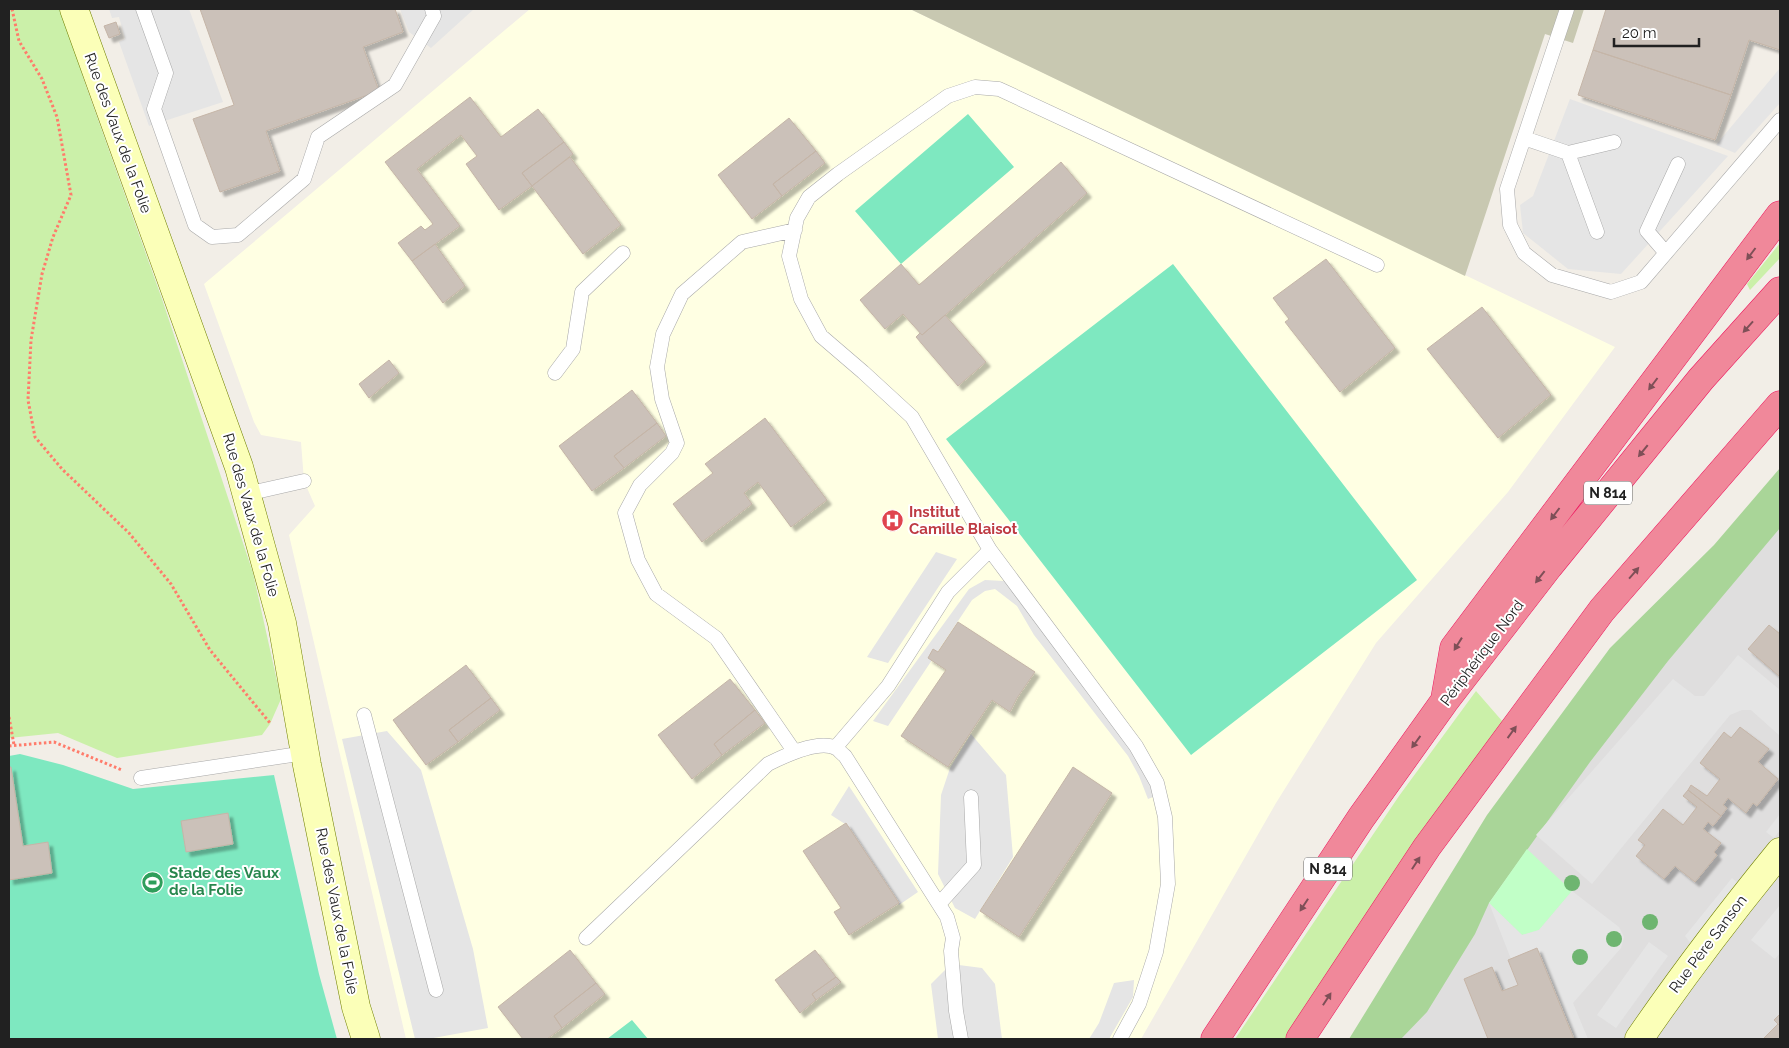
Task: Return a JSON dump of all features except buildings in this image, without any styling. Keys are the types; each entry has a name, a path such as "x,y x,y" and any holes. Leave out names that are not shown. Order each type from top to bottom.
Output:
{"highway":[{"path":"1444,702 1454,648 1780,215"},
{"name":"Périphérique Nord","path":"1216,1039 1361,818 1444,702 1549,566 1694,387 1780,291"},
{"path":"1300,1039 1427,847 1590,626 1780,405"},
{"path":"1710,485 1780,423"}],"street":[{"name":"Rue des Vaux de la Folie","path":"74,9 239,467 282,623 305,754 356,1007 366,1039"},
{"name":"Rue Père Sanson","path":"1639,1039 1671,993 1780,852"}],"lane":[{"path":"143,9 166,73 154,109 195,226 212,237 238,235 304,179 318,136 395,85 434,16 432,9"},
{"path":"1567,9 1507,189 1510,225 1524,254 1552,275 1611,292 1641,282 1780,120"},
{"path":"1120,1039 1139,1004 1156,952 1168,884 1165,817 1157,783 1136,746 990,550 912,418 821,336 801,299 789,256 797,218 809,197 831,179 948,96 975,87 999,90 1377,266"},
{"path":"1524,138 1568,153 1614,142"},
{"path":"1568,153 1597,232"},
{"path":"1666,253 1646,231 1678,164"},
{"path":"794,751 716,638 656,594 638,560 625,513 640,485 672,453 677,443 662,399 657,367 663,334 682,294 742,242 795,230"},
{"path":"555,373 573,349 582,292 623,253"},
{"path":"246,494 304,481"},
{"path":"836,748 888,686 948,592 990,550"},
{"path":"364,716 436,990"},
{"path":"586,938 768,764 794,751 822,746 836,748 845,756 947,917 953,938 951,951 956,1011 961,1039"},
{"path":"141,778 305,754"},
{"path":"939,904 974,865 971,797"}],"path":[{"path":"12,9 19,42 42,79 57,118 72,195 53,237 42,274 31,340 28,400 35,437 62,469 129,533 165,576 210,650 270,724"},
{"path":"9,717 14,745"},
{"path":"9,746 54,742 141,778"}],"shaded area":[{"path":"109,9 189,9 223,102 149,126 119,42 125,39 119,17 112,18"},
{"path":"400,9 474,9 431,48 409,32"},
{"name":"Institut Camille Blaisot","path":"530,9 910,9 1615,347 1508,492 1376,643 1276,803 1141,1039 406,1039 289,535 315,506 304,481 301,442 261,435 254,422 204,284"},
{"path":"910,9 1584,9 1573,43 1545,34 1465,276"},
{"path":"1780,68 1780,103 1735,153 1716,145"},
{"path":"1570,99 1728,156 1621,274 1568,269 1523,233 1520,205 1533,196"},
{"path":"1780,502 1780,1039 1400,1039 1514,833"},
{"path":"936,552 957,559 888,663 867,657"},
{"path":"985,580 1004,581 1026,602 1135,750 1158,795 1148,799 1139,776 1128,756 1034,635 1017,606 995,589 985,591 972,600 888,726 873,721 969,589"},
{"path":"1738,655 1780,690 1780,736 1751,710 1742,710 1730,715 1592,884 1536,835 1673,679 1695,696 1704,696"},
{"path":"387,731 421,770 473,949 488,1028 428,1039 415,1039 342,739"},
{"path":"971,734 1006,775 1013,857 975,919 955,908 938,874 941,795 950,768"},
{"path":"849,786 918,892 899,905 845,824 831,815"},
{"path":"1780,814 1780,830 1774,838 1766,832"},
{"path":"1732,878 1739,884 1692,945 1685,936"},
{"path":"1572,891 1619,927 1624,937 1621,948 1573,1003 1588,1039 1574,1039 1537,949 1511,959 1489,903 1522,935 1539,930"},
{"path":"1780,905 1780,953 1775,959 1751,940"},
{"path":"1649,942 1668,956 1616,1028 1597,1015"},
{"path":"951,964 982,968 995,984 1002,1039 938,1039 931,984"},
{"path":"1134,980 1133,997 1109,1039 1089,1039 1099,1023 1114,983"}],"green space":[{"path":"9,9 61,9 85,83 162,299 253,573 281,699 270,724 262,735 117,758 58,733 9,738"},
{"path":"968,114 1014,167 901,264 855,211"},
{"path":"1780,243 1780,258 1750,290 1747,284"},
{"path":"1173,264 1417,580 1191,755 946,439"},
{"path":"1780,468 1780,528 1668,661 1590,762 1489,903 1475,934 1427,1012 1401,1039 1349,1039 1487,815 1610,648 1714,545"},
{"path":"1476,691 1503,722 1424,829 1285,1039 1235,1039 1399,796"},
{"name":"Stade des Vaux de la Folie","path":"20,754 63,765 133,789 274,775 319,974 337,1039 9,1039 9,756"},
{"path":"1527,849 1572,891 1539,930 1522,935 1489,903"},
{"path":"632,1020 648,1039 607,1039"}],"place":[{"name":"Institut Camille Blaisot","path":"893,521"},
{"name":"Stade des Vaux de la Folie","path":"153,882"}]}
